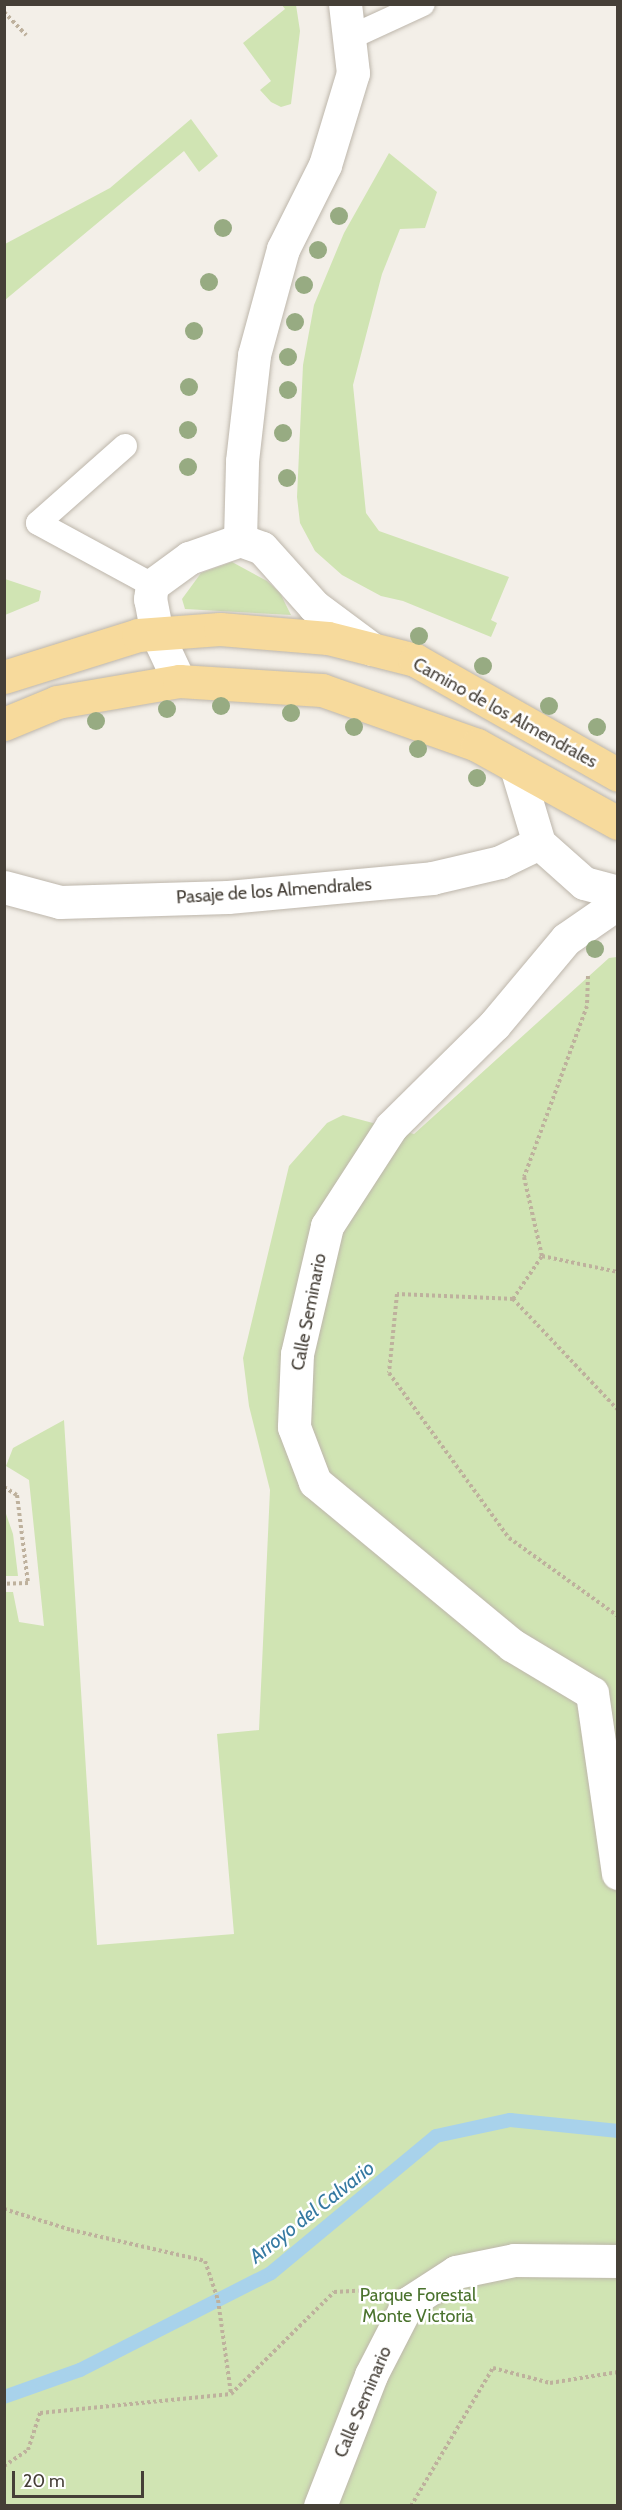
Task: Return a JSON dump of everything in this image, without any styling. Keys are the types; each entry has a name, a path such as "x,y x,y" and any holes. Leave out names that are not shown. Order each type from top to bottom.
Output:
{"main road":[{"name":"Camino de los Almendrales","path":"4,678 88,649 157,633 220,629 328,638 415,660 618,775"},
{"path":"4,724 57,702 179,681 322,690 477,745 618,823"}],"street":[{"path":"240,540 242,461 254,355 283,249 325,165 353,73 345,4"},
{"path":"179,681 157,633 150,598 152,585 189,558 240,540 262,548 314,606 372,649"},
{"path":"516,767 539,843 584,883 618,892"},
{"name":"Pasaje de los Almendrales","path":"4,887 60,902 228,897 432,878 500,862 539,843"},
{"name":"Calle Seminario","path":"618,903 566,939 494,1025 390,1127 327,1226 297,1354 294,1427 315,1482 512,1645 592,1693 618,1873"},
{"name":"Calle Seminario","path":"320,2505 370,2375 408,2303 456,2272 514,2260 618,2261"}],"lane":[{"path":"349,38 423,4"},
{"path":"125,446 38,523 152,585"}],"path":[{"path":"4,12 26,35"},
{"path":"513,1299 542,1256 524,1177 587,1006 589,964"},
{"path":"542,1256 618,1272"},
{"path":"618,1410 513,1299 397,1294 389,1373 509,1538 618,1616"},
{"path":"4,1487 17,1495 28,1584 4,1584"},
{"path":"4,2209 71,2230 205,2261 218,2300 231,2394"},
{"path":"4,2466 28,2450 40,2413 231,2394 334,2292 374,2290 408,2303"},
{"path":"411,2505 493,2368 550,2383 618,2372"}],"green space":[{"path":"282,5 296,5 300,31 291,104 281,107 271,102 260,90 271,81 243,43 285,9"},
{"path":"191,119 218,156 199,172 184,151 5,300 5,244 110,188"},
{"path":"389,153 437,192 425,228 400,229 382,274 353,385 366,513 379,531 509,577 491,620 497,623 491,637 403,601 381,596 342,575 315,551 300,523 297,497 303,365 314,305 344,233"},
{"path":"232,562 267,581 280,593 291,615 185,609 182,599 201,573"},
{"path":"5,579 41,591 39,601 5,615"},
{"name":"Parque Forestal Monte Victoria","path":"617,957 617,2505 5,2506 5,1592 13,1592 19,1622 44,1626 29,1480 6,1466 13,1448 64,1420 97,1945 234,1934 217,1734 259,1730 270,1490 249,1406 243,1358 289,1166 327,1123 343,1115 414,1134 609,958"},
{"path":"5,1511 13,1534 18,1576 5,1576"}],"waterway":[{"name":"Arroyo del Calvario","path":"4,2397 80,2370 271,2273 436,2136 510,2120 618,2131"}]}
